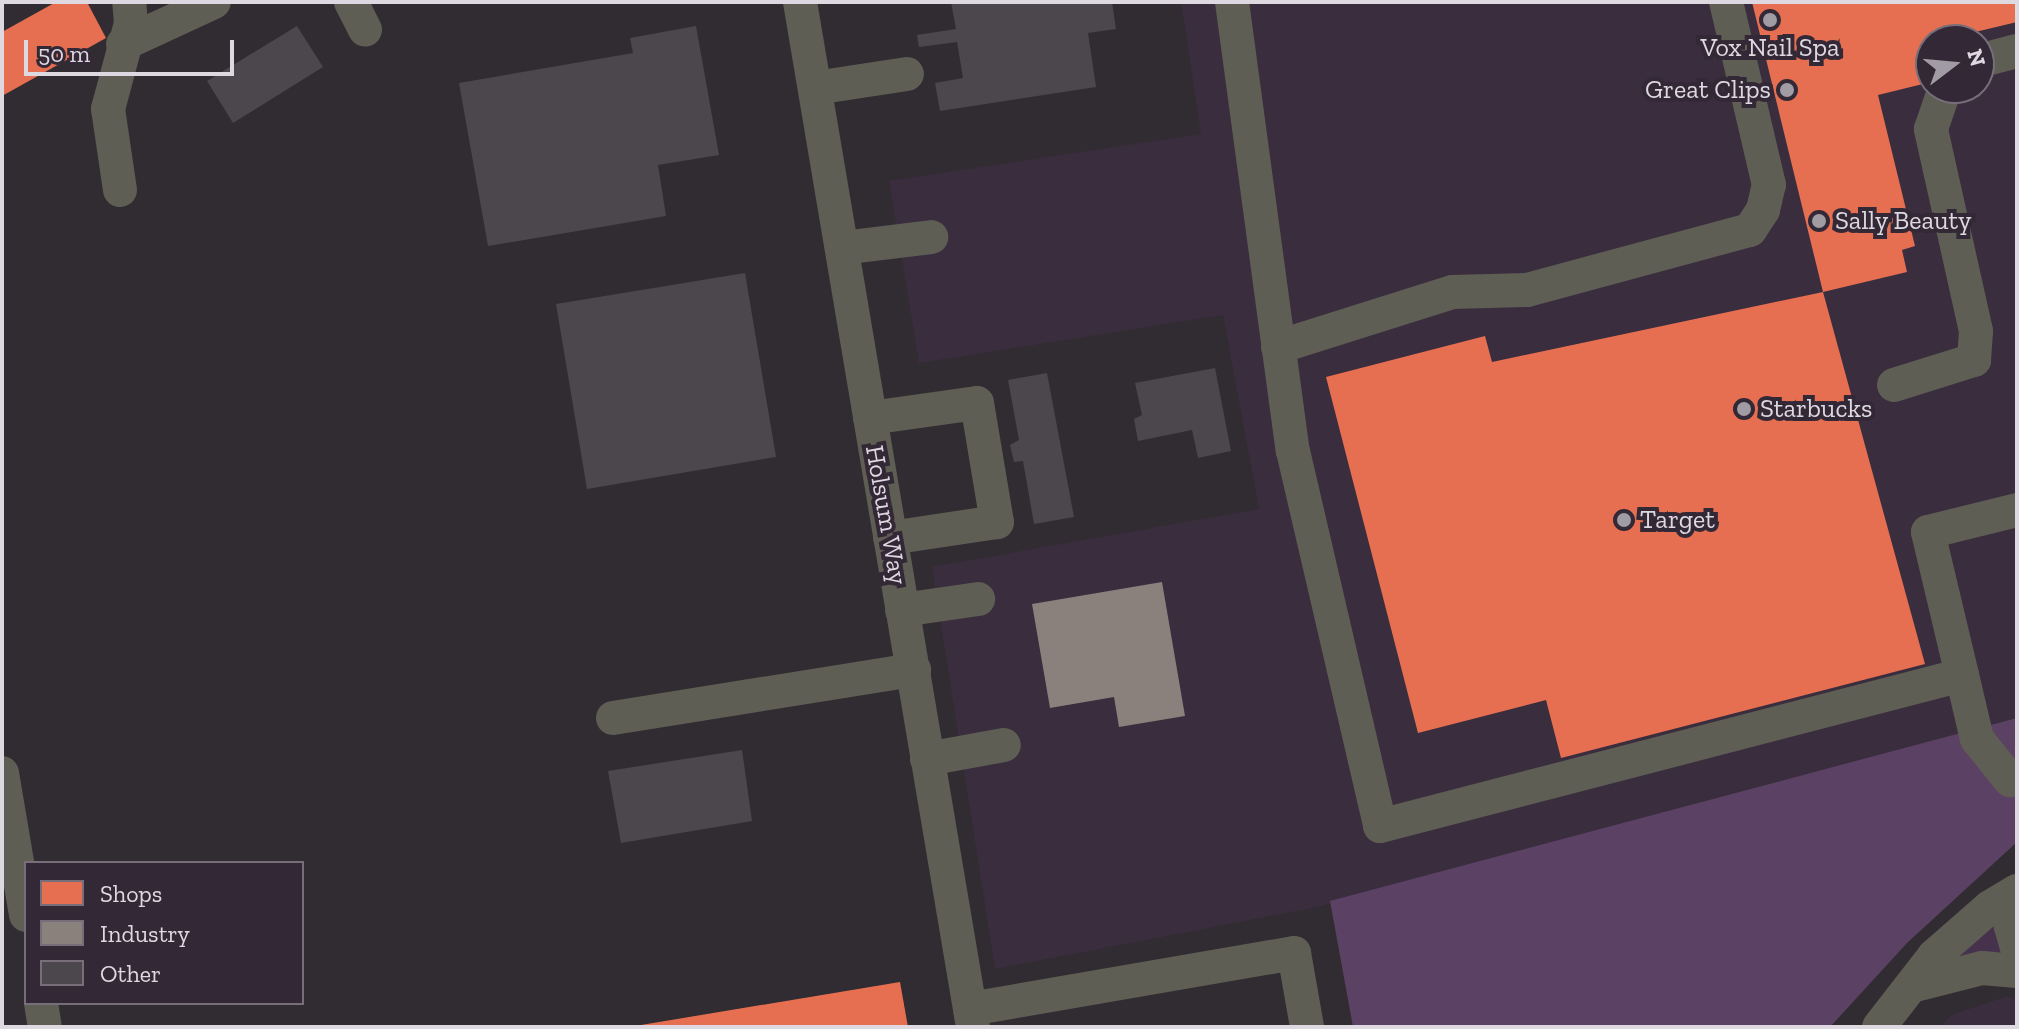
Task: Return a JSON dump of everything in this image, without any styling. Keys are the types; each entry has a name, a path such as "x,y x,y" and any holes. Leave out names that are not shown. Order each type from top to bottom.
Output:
{"street":[{"path":"120,190 108,109 131,23 129,2"},
{"path":"123,44 214,2"},
{"name":"Holsum Way","path":"800,2 971,1018"},
{"path":"1232,2 1293,451 1380,826 1962,675"},
{"path":"1278,347 1452,292 1527,290 1750,230 1763,210 1769,185 1726,2"},
{"path":"1995,57 2017,51"},
{"path":"815,88 907,74"},
{"path":"1894,385 1974,360 1976,331 1931,129 1940,104"},
{"path":"842,248 931,237"},
{"path":"870,418 977,403 985,447 997,522 890,538"},
{"path":"2015,786 1977,739 1928,532 2017,510"},
{"path":"902,610 978,599"},
{"path":"613,718 914,670"},
{"path":"927,759 1004,745"},
{"path":"3,789 24,904"},
{"path":"2017,892 2011,926 2017,948"},
{"path":"1879,1027 1915,985 1934,956 1990,907 2017,892"},
{"path":"971,1018 1294,953 1307,1027"},
{"path":"1915,985 1982,968 2017,971"},
{"path":"41,1005 45,1027"}],"shaded area":[{"path":"1181,2 2017,2 2017,718 1317,907 995,969 932,567 1259,509 1223,315 919,363 889,181 1201,134"},
{"path":"2017,718 2017,842 1907,943 1830,1027 1353,1027 1330,901"},
{"path":"1995,924 2001,952 1958,956"},
{"path":"2008,996 2017,1002 2017,1027 1940,1027 1951,1015"}],"building: Shops":[{"path":"56,2 87,2 106,38 2,96 2,32"},
{"path":"1752,2 2017,2 2017,22 1995,27 1995,24 1915,24 1915,86 1878,95 1915,246 1902,250 1907,272 1823,292"},
{"name":"Target","path":"1823,292 1925,664 1561,758 1546,700 1418,733 1326,377 1485,336 1492,362"},
{"path":"900,982 908,1027 641,1025"}],"building: Industry":[{"path":"1162,582 1185,716 1119,727 1114,697 1050,708 1032,604"}],"building: Other":[{"path":"951,2 1112,2 1116,29 1088,33 1096,87 940,111 935,83 963,78 957,42 919,47 917,35 956,29"},
{"path":"297,26 323,67 233,123 207,81"},
{"path":"696,26 719,155 658,165 666,216 488,246 459,83 633,53 630,38"},
{"path":"745,273 776,457 587,489 556,304"},
{"path":"1215,368 1231,451 1198,458 1192,430 1138,441 1134,419 1142,415 1135,383"},
{"path":"1047,373 1074,517 1034,524 1023,461 1014,462 1010,445 1019,440 1008,380"},
{"path":"742,750 752,821 621,843 608,771"}],"place":[{"name":"Vox Nail Spa","path":"1770,20"},
{"name":"Great Clips","path":"1787,90"},
{"name":"Sally Beauty","path":"1819,221"},
{"name":"Starbucks","path":"1744,409"},
{"name":"Target","path":"1624,520"}]}
